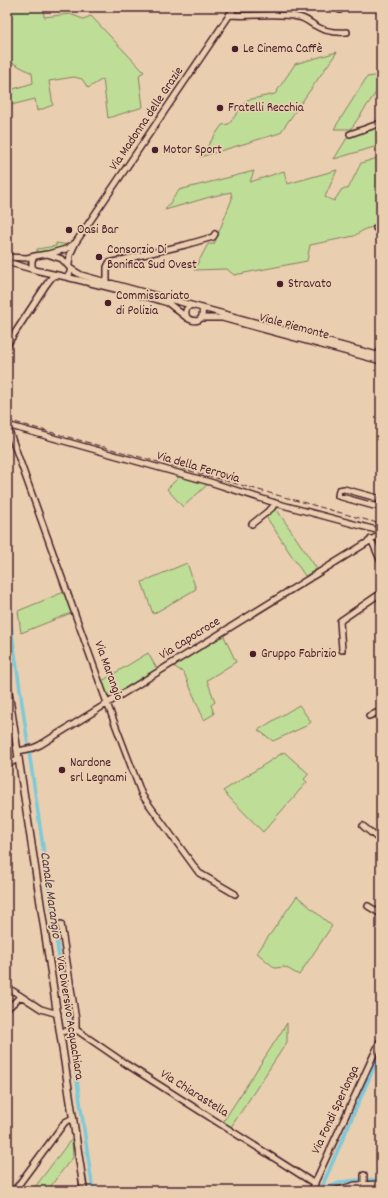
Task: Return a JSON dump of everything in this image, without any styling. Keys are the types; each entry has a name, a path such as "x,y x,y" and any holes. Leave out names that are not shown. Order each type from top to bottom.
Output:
{"main road":[{"name":"Via Diversivo Acquachiara","path":"7,682 58,1014 63,1032 73,1118 84,1191"}],"street":[{"name":"Via Madonna delle Grazie","path":"76,242 235,7"},
{"path":"229,15 290,15 308,20 322,30 337,33 347,32"},
{"path":"350,134 381,124"},
{"path":"107,282 107,267 109,263 185,245 213,237 215,234"},
{"path":"7,257 27,258 47,254 66,249 76,242"},
{"path":"66,277 69,275 70,255 76,242"},
{"name":"Viale Piemonte","path":"47,254 62,259 81,275 380,356"},
{"path":"35,256 31,264 36,270"},
{"path":"7,262 168,303 187,318"},
{"path":"45,272 46,285"},
{"path":"7,345 46,285 52,277 56,275"},
{"path":"187,318 185,312 186,308 191,305"},
{"path":"202,308 202,318"},
{"name":"Viale Piemonte","path":"187,318 192,321 198,321 202,318 222,318 381,362"},
{"path":"380,356 381,349"},
{"name":"Via della Ferrovia","path":"7,425 380,531 381,534"},
{"name":"Via Marangio","path":"7,425 107,703 142,795 199,873 234,894"},
{"path":"381,499 344,489 339,490 338,494 338,496 374,506 381,505"},
{"path":"252,524 272,508 275,502"},
{"name":"Via Capocroce","path":"7,765 19,753 33,748 381,534"},
{"path":"371,539 381,562"},
{"path":"342,650 340,620 381,593"},
{"path":"369,716 381,711"},
{"path":"363,826 381,841"},
{"path":"368,906 381,914"},
{"path":"61,924 76,1020 75,1030 63,1032"},
{"path":"7,987 41,1009 58,1014"},
{"path":"7,1009 21,996"},
{"name":"Via Chiarastella","path":"75,1030 315,1184"},
{"name":"Via Fondi Sperlonga","path":"311,1191 381,1039"},
{"path":"14,1191 65,1122 73,1118"},
{"path":"334,1191 364,1180 381,1184"}],"green space":[{"path":"7,7 43,7 44,17 70,14 83,19 91,16 144,72 139,75 143,107 108,118 103,79 88,88 82,79 74,77 49,81 53,105 37,111 35,99 7,106 7,91 33,83 32,73 7,60"},
{"path":"337,52 280,133 200,157 222,125 229,124 247,100 275,94 295,64"},
{"path":"381,75 381,85 351,129 334,129 367,77"},
{"path":"381,126 381,145 334,159 347,138"},
{"path":"381,157 381,173 378,180 381,179 381,225 365,229 354,236 310,245 307,261 234,275 227,269 194,270 208,244 214,244 232,199 231,192 165,210 179,190 254,171 250,182 284,171 287,184 337,170 325,197 334,201 342,189 348,189 361,163"},
{"path":"56,243 69,245 63,249 37,254 37,249 56,246"},
{"path":"180,476 208,484 183,507 167,489"},
{"path":"275,507 317,569 305,576 265,515"},
{"path":"187,563 196,589 153,614 142,582"},
{"path":"64,592 71,613 21,633 18,611"},
{"path":"223,634 236,662 207,680 215,702 211,705 214,714 204,720 184,673 172,665"},
{"path":"148,653 157,669 108,698 102,681"},
{"path":"299,705 311,722 306,726 273,741 258,730"},
{"path":"284,752 309,774 304,779 307,782 263,832 223,791"},
{"path":"297,896 332,926 299,975 285,967 275,968 257,953"},
{"path":"287,1023 287,1042 231,1127 223,1122"},
{"path":"72,1140 73,1158 47,1191 32,1191 69,1142"}],"waterway":[{"name":"Canale Marangio","path":"7,600 93,1191"},
{"path":"320,1191 381,1051"},
{"path":"321,1191 341,1182 381,1180"}],"railway":[{"path":"7,420 381,524"}],"place":[{"name":"Le Cinema Caffè","path":"235,49"},
{"name":"Fratelli Recchia","path":"220,108"},
{"name":"Motor Sport","path":"155,150"},
{"name":"Oasi Bar","path":"69,230"},
{"name":"Consorzio Di Bonifica Sud Ovest","path":"99,257"},
{"name":"Stravato","path":"280,284"},
{"name":"Commissariato di Polizia","path":"108,303"},
{"name":"Gruppo Fabrizio","path":"253,654"},
{"name":"Nardone srl Legnami","path":"62,770"}]}
